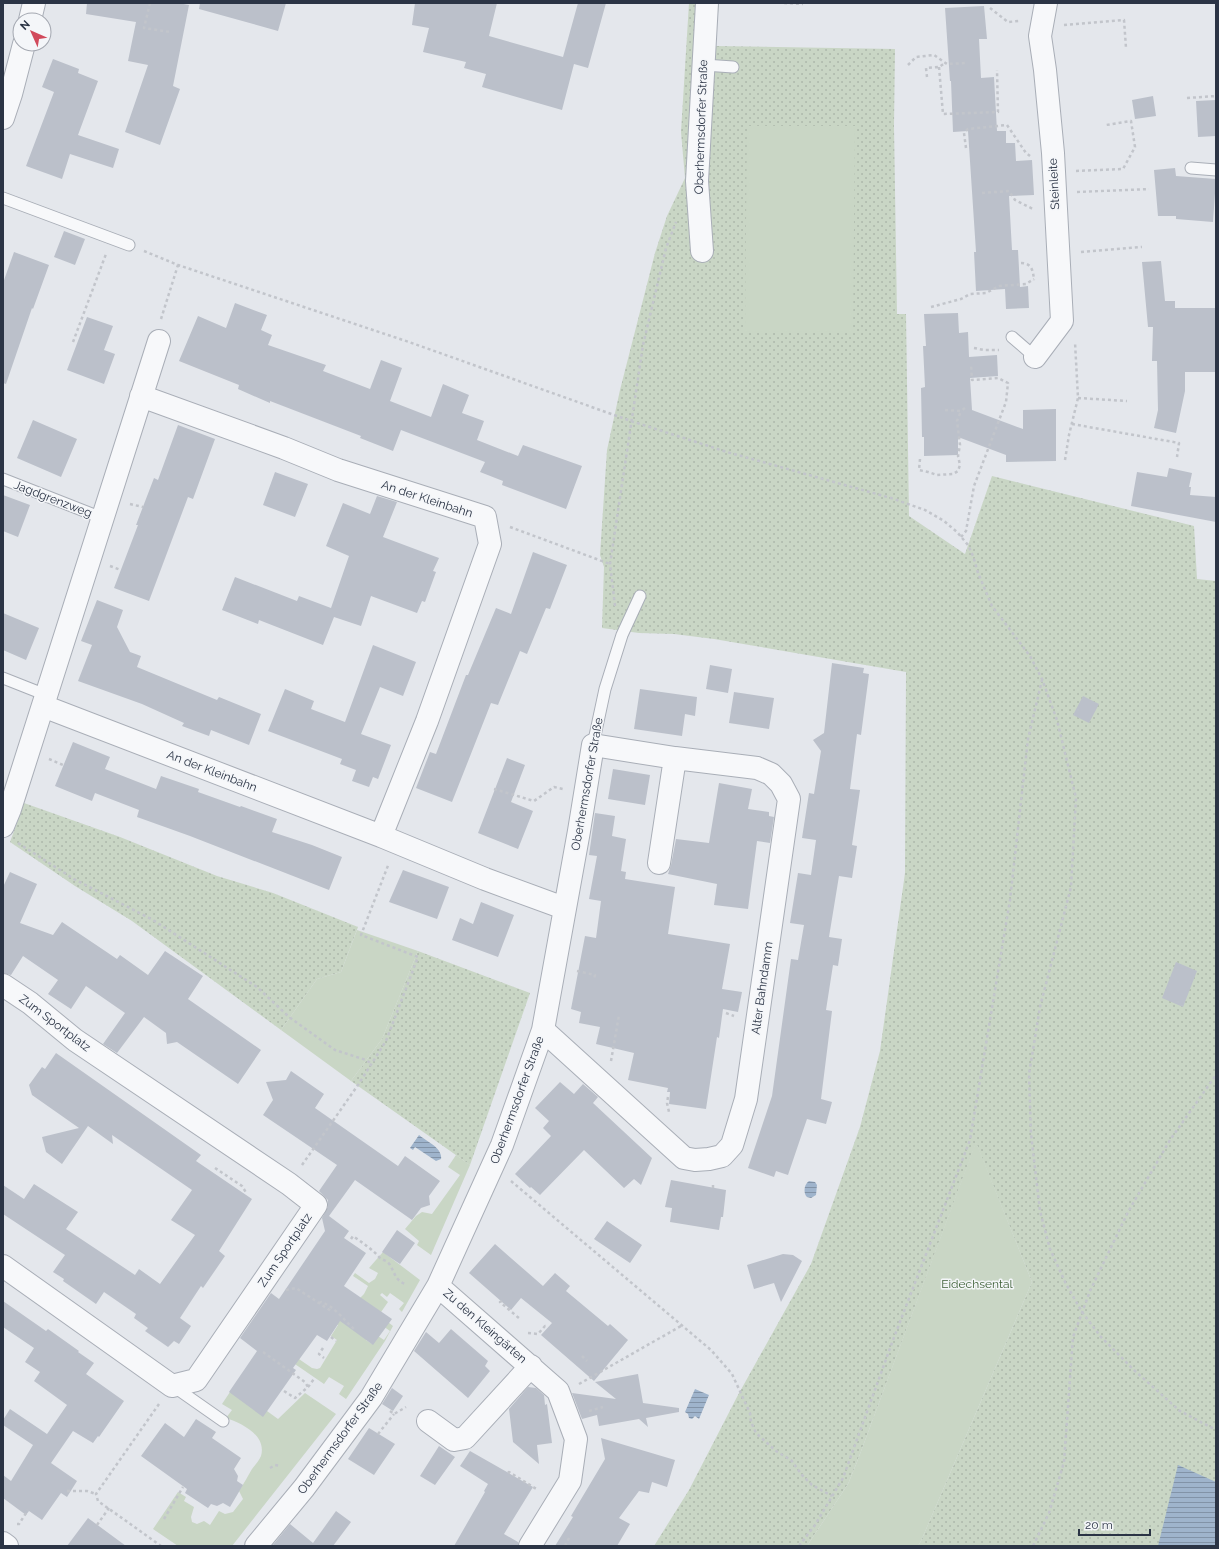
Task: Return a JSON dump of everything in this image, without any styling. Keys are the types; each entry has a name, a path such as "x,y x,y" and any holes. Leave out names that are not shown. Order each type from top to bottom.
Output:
{"street":[{"name":"Oberhermsdorfer Straße","path":"702,251 698,181 707,3"},
{"name":"Steinleite","path":"1035,357 1062,321 1054,183 1045,70 1040,36 1044,16"},
{"path":"3,118 22,52"},
{"path":"9,825 44,701 159,341"},
{"name":"An der Kleinbahn","path":"141,396 277,445 338,470 485,517 490,544 427,721 389,840"},
{"name":"An der Kleinbahn","path":"44,701 485,879 564,908"},
{"name":"Oberhermsdorfer Straße","path":"256,1546 304,1488 371,1398 438,1286 502,1146 542,1030 579,831 592,745"},
{"name":"Alter Bahndamm","path":"542,1030 684,1158 694,1160 716,1158 722,1156 732,1145 747,1094 789,799 781,784 771,774 757,768 675,758 592,745"},
{"path":"659,863 675,758"},
{"name":"Zum Sportplatz","path":"3,985 30,1003 75,1040 289,1184 316,1205 196,1380 172,1386"},
{"path":"3,1266 172,1386"},
{"name":"Zu den Kleingärten","path":"438,1286 558,1391 576,1439 570,1481 530,1546"},
{"name":"Zu den Kleingärten","path":"428,1421 454,1440 464,1438 531,1366"},
{"path":"3,1543 7,1546"}],"lane":[{"path":"704,65 733,67"},
{"path":"1190,168 1216,170"},
{"path":"3,198 129,245"},
{"path":"1012,337 1035,357"},
{"name":"Jagdgrenzweg","path":"3,479 102,518"},
{"name":"Oberhermsdorfer Straße","path":"592,745 605,689 622,635 640,596"},
{"path":"3,678 44,701"},
{"path":"172,1386 223,1421"}],"path":[{"path":"150,3 144,28 170,32"},
{"path":"784,3 803,4"},
{"path":"990,8 1008,22 1044,16 1124,20 1126,48"},
{"path":"908,65 916,57 934,55 947,64 966,63"},
{"path":"927,77 926,68 939,67 945,63"},
{"path":"939,67 943,114 998,112 997,70"},
{"path":"1187,98 1216,96"},
{"path":"1054,183 1123,168 1134,147 1131,121 1106,126"},
{"path":"966,148 964,133 968,129 1007,125 1026,153 1033,157"},
{"path":"1054,183 1149,189"},
{"path":"982,193 1009,191 1015,200 1056,221"},
{"path":"129,245 178,264 409,342 631,421 726,452 891,498 925,510 944,521 961,537 968,545 973,556 978,573 992,606 1030,656 1042,679 1057,720 1076,798 1071,887 1040,1007 1029,1074 1030,1134 1040,1211 1050,1249 1066,1284 1082,1312 1101,1337 1134,1371 1180,1411 1216,1430"},
{"path":"1074,253 1142,247"},
{"path":"622,635 614,604 610,564 643,345 666,248"},
{"path":"73,342 108,249"},
{"path":"159,341 157,332 178,264"},
{"path":"931,307 961,299 970,294 986,293 1000,286 1026,284 1034,279"},
{"path":"961,537 966,532 974,486 1006,402 1008,383 998,378 972,380 971,364"},
{"path":"1078,398 1127,401"},
{"path":"945,410 961,410 965,408"},
{"path":"920,459 919,470 934,475 954,474 958,471 960,465 958,456 960,445 957,421 961,410"},
{"path":"1072,424 1179,443 1177,457"},
{"path":"485,517 610,564"},
{"path":"799,1546 815,1525 843,1478 893,1340 970,1140 1010,900 1028,739 1042,679"},
{"path":"494,789 534,800 554,787 568,791"},
{"path":"9,825 74,880 153,920 257,987 289,1017 335,1050 366,1060 372,1064"},
{"path":"289,1184 372,1064 386,1041 418,957 361,935 389,840"},
{"path":"726,1013 734,1016"},
{"path":"610,1064 618,1015 620,1015"},
{"path":"1032,1546 1049,1513 1064,1462 1073,1337 1082,1312 1093,1285 1128,1212 1170,1140 1216,1075"},
{"path":"493,1165 711,1350 732,1374 750,1413 751,1422 756,1433 776,1451 791,1460 796,1468 812,1484 832,1496"},
{"path":"215,1168 242,1186 247,1194"},
{"path":"351,1239 353,1236 367,1245 381,1258 386,1260 392,1268 394,1276 405,1284"},
{"path":"262,1284 270,1290 296,1288 331,1311"},
{"path":"502,1301 500,1302 520,1319"},
{"path":"319,1303 321,1302 334,1309 354,1329"},
{"path":"526,1333 538,1334 545,1326 548,1327"},
{"path":"560,1395 681,1326"},
{"path":"331,1337 336,1341"},
{"path":"323,1348 319,1354 324,1358"},
{"path":"263,1352 305,1382 308,1387"},
{"path":"582,1356 587,1361"},
{"path":"284,1391 295,1398 308,1387 314,1379"},
{"path":"96,1494 172,1386"},
{"path":"378,1434 394,1414"},
{"path":"270,1468 281,1466"},
{"path":"508,1473 509,1472 557,1502"},
{"path":"164,1520 183,1487"},
{"path":"66,1491 87,1491 96,1494"},
{"path":"96,1494 98,1500 162,1546"},
{"path":"97,1524 109,1508"},
{"path":"14,1523 19,1524 28,1510"},
{"path":"565,1546 570,1538"}],"green space":[{"path":"689,3 719,3 715,46 895,49 894,126 897,314 906,314 909,516 965,554 992,476 1194,526 1197,579 1216,581 1216,1546 918,1546 1032,1282 976,1143 848,1484 807,1546 654,1546 689,1490 738,1395 811,1264 860,1127 880,1051 905,873 906,672 714,639 674,634 639,633 602,628 604,567 600,555 607,450 620,390 655,253 667,216 685,178 681,132"},
{"path":"747,126 855,126 853,332 745,331"},
{"path":"24,803 120,837 217,876 273,893 358,927 341,972 317,979 281,1030 132,921 75,886 10,842"},
{"path":"357,930 418,951 382,1039 351,1081 281,1030 317,979 341,972"},
{"path":"418,951 530,993 470,1165 351,1081 382,1039"},
{"name":"Eidechsental","path":"976,1142 1032,1282 918,1546 807,1546 848,1484"},
{"path":"456,1155 470,1165 431,1255 417,1245 419,1241 405,1229 416,1216 422,1212 432,1214 460,1175 448,1167"},
{"path":"383,1252 420,1280 402,1312 399,1309 404,1303 390,1293 387,1297 382,1293 380,1295 388,1302 379,1315 393,1326 385,1341 346,1399 339,1394 344,1386 329,1377 324,1384 257,1338 261,1333 312,1368 320,1368 337,1340 331,1336 338,1325 328,1319 359,1299 364,1294 368,1286 353,1276 355,1273 369,1283 375,1279 378,1273 369,1268","holes":["373,1319 390,1331 384,1340 372,1332 377,1337 372,1344 366,1340"]},
{"path":"230,1392 267,1411 278,1419 305,1393 336,1414 232,1546 178,1546 153,1529 178,1492 186,1497 184,1501 194,1507 191,1517 192,1522 197,1524 204,1521 210,1525 219,1511 225,1514 233,1512 243,1499 239,1491 261,1456 262,1449 257,1436 239,1423 226,1418 232,1410 222,1404"}],"water":[{"path":"419,1135 437,1148 441,1155 441,1159 436,1161 415,1147 413,1150 410,1148"},
{"path":"809,1181 815,1182 817,1185 816,1195 811,1198 807,1197 805,1191 805,1186"},
{"path":"695,1389 709,1395 699,1419 695,1416 692,1419 689,1418 688,1414 685,1412"},
{"path":"1178,1465 1216,1482 1216,1546 1158,1546"}],"building":[{"path":"87,3 178,3 189,5 173,86 180,89 160,145 125,132 148,65 128,61 136,22 86,14"},
{"path":"200,3 286,3 278,31 199,9"},
{"path":"415,3 497,3 489,36 563,57 578,3 606,3 588,68 574,64 562,110 482,87 486,74 464,68 466,62 423,52 429,28 412,25"},
{"path":"984,6 987,39 979,39 981,78 994,77 997,131 1006,131 1006,143 1015,143 1016,161 1032,160 1034,195 1009,196 1012,250 1018,250 1020,287 1028,286 1029,308 1006,309 1005,289 976,291 974,252 976,252 968,131 953,132 951,81 945,8"},
{"path":"53,59 79,69 78,73 98,81 78,135 119,149 113,168 70,154 62,179 26,166 54,92 42,87"},
{"path":"1153,96 1156,116 1135,119 1132,100"},
{"path":"1216,100 1216,136 1198,137 1196,101"},
{"path":"1175,168 1176,176 1216,179 1213,222 1176,219 1176,216 1158,216 1154,170"},
{"path":"64,231 85,239 75,265 54,257"},
{"path":"14,252 49,265 33,309 32,308 6,384 3,383 3,283"},
{"path":"1161,261 1165,301 1175,301 1175,308 1216,308 1216,372 1185,372 1185,391 1176,433 1154,428 1158,410 1157,361 1152,361 1153,327 1148,327 1142,262"},
{"path":"235,303 267,315 261,330 272,335 268,345 326,365 323,371 370,389 381,360 402,368 390,401 431,417 443,384 469,395 462,413 484,421 477,440 518,456 523,445 582,466 566,509 502,485 503,481 480,472 485,462 401,430 393,451 360,438 361,436 270,401 270,403 238,389 239,385 179,361 198,316 226,328"},
{"path":"958,313 959,333 968,332 969,357 997,355 998,376 970,378 972,410 1023,429 1023,410 1056,409 1056,461 1006,462 1006,455 958,437 958,455 924,456 921,388 925,387 923,346 926,346 924,314"},
{"path":"87,317 113,326 104,350 115,354 104,384 67,370"},
{"path":"33,420 77,439 61,477 17,458"},
{"path":"178,425 215,439 193,499 188,497 149,601 114,588 154,478 158,480"},
{"path":"1169,468 1192,473 1189,487 1191,487 1190,495 1216,497 1216,522 1131,506 1137,472 1167,477"},
{"path":"275,472 308,484 295,517 263,505"},
{"path":"3,495 30,505 18,537 3,531"},
{"path":"377,496 397,502 383,537 439,558 433,571 436,572 425,602 422,601 417,613 371,596 361,626 334,617 323,645 259,620 258,624 222,610 235,577 297,601 299,596 331,608 349,556 326,546 343,503 370,514"},
{"path":"533,552 567,565 550,609 546,608 527,654 520,651 498,705 491,703 452,802 416,788 430,752 436,754 466,675 468,675 496,608 511,614"},
{"path":"97,600 123,610 117,627 130,652 141,656 137,667 217,700 219,697 261,714 249,745 211,730 209,736 182,726 184,723 142,704 78,681 92,645 81,641"},
{"path":"3,613 39,628 26,660 3,650"},
{"path":"373,645 416,662 403,696 380,687 361,734 391,745 378,779 373,777 369,787 352,781 356,770 340,764 342,759 268,731 285,689 314,701 311,709 345,722"},
{"path":"832,663 864,668 863,673 869,674 861,735 857,734 850,789 860,790 852,845 857,846 852,878 839,876 829,937 842,939 838,966 833,965 826,1010 832,1011 821,1099 832,1102 826,1124 807,1119 788,1175 776,1171 774,1177 748,1168 772,1096 791,959 798,960 804,925 790,923 798,873 811,875 816,840 802,838 809,793 814,794 821,751 813,740 824,733"},
{"path":"710,665 732,669 728,693 706,689"},
{"path":"640,689 697,697 695,716 685,714 682,736 634,729"},
{"path":"734,692 774,698 769,729 729,723"},
{"path":"1083,696 1099,704 1089,723 1073,715"},
{"path":"73,742 110,757 105,769 156,789 161,776 199,789 198,792 277,819 272,832 312,845 342,857 329,890 137,817 139,810 95,793 92,801 55,786"},
{"path":"507,758 525,765 511,802 533,811 518,849 478,833"},
{"path":"613,769 650,775 645,805 608,799"},
{"path":"719,783 752,789 748,809 769,812 769,816 774,817 770,843 757,841 748,909 714,905 717,884 668,874 676,839 709,843"},
{"path":"595,813 615,816 612,836 626,839 621,871 626,872 625,879 675,887 668,934 730,944 722,989 742,992 738,1012 723,1009 719,1038 717,1037 706,1109 669,1104 670,1092 667,1092 668,1088 628,1080 634,1053 596,1044 600,1027 579,1023 581,1012 571,1009 585,936 596,938 601,901 589,899 597,856 589,855"},
{"path":"403,870 449,887 437,919 389,902"},
{"path":"10,872 37,884 20,923 53,935 62,922 117,959 120,955 148,975 165,951 203,976 188,999 261,1050 238,1084 177,1042 167,1044 166,1033 144,1017 117,1053 103,1044 125,1013 86,986 71,1009 48,994 58,980 23,956 11,975 3,973 3,887"},
{"path":"481,902 514,915 498,957 452,940 460,918 473,924"},
{"path":"1176,962 1197,971 1183,1007 1162,998"},
{"path":"56,1053 201,1155 196,1161 252,1199 219,1251 225,1256 203,1288 201,1286 180,1318 191,1326 179,1344 174,1341 168,1347 145,1331 148,1328 134,1318 136,1314 104,1292 96,1304 63,1281 64,1279 53,1272 65,1255 3,1214 3,1185 24,1199 34,1184 78,1212 66,1229 135,1275 139,1269 160,1284 195,1235 171,1220 192,1190 112,1135 113,1144 88,1126 62,1164 46,1152 42,1137 79,1128 32,1095 29,1085 42,1067 45,1069"},
{"path":"291,1071 324,1094 315,1108 398,1166 405,1156 440,1181 429,1196 430,1205 421,1208 412,1220 355,1180 329,1216 349,1231 344,1238 366,1253 344,1286 392,1319 373,1345 340,1321 327,1341 317,1335 293,1368 296,1370 263,1417 229,1392 257,1351 240,1338 271,1293 279,1299 325,1231 322,1218 328,1207 328,1200 319,1191 337,1165 263,1115 273,1100 266,1082 286,1080"},
{"path":"560,1082 574,1094 583,1084 598,1097 593,1103 652,1158 641,1185 634,1179 624,1188 584,1150 540,1195 515,1174 551,1136 543,1128 549,1121 535,1108"},
{"path":"671,1180 726,1190 723,1217 721,1217 719,1230 670,1222 672,1208 665,1207"},
{"path":"607,1221 642,1245 630,1263 594,1239"},
{"path":"397,1230 415,1243 400,1264 382,1252"},
{"path":"495,1244 543,1286 555,1273 570,1286 566,1291 608,1326 610,1324 628,1340 594,1381 541,1335 552,1323 521,1298 511,1310 469,1273"},
{"path":"783,1254 793,1255 802,1261 781,1302 774,1283 754,1289 747,1265"},
{"path":"3,1301 46,1331 48,1329 94,1363 86,1374 124,1401 99,1437 98,1436 93,1443 73,1431 51,1463 77,1481 67,1497 61,1493 42,1520 29,1511 26,1515 3,1498 3,1475 11,1481 33,1445 3,1425 3,1420 10,1409 47,1434 67,1405 34,1381 40,1372 25,1362 34,1348 3,1327"},
{"path":"451,1329 488,1361 485,1366 490,1371 468,1398 414,1351 426,1332 439,1343"},
{"path":"638,1374 643,1403 679,1408 679,1412 646,1418 648,1427 639,1419 599,1426 597,1415 582,1419 572,1393 616,1399 595,1382"},
{"path":"528,1387 536,1388 544,1395 545,1405 547,1404 552,1443 537,1445 539,1464 513,1442 509,1409"},
{"path":"392,1388 403,1396 393,1411 382,1404"},
{"path":"196,1419 216,1432 212,1438 241,1458 234,1469 238,1476 237,1481 243,1485 230,1507 223,1503 217,1506 211,1504 208,1508 185,1493 187,1489 141,1456 165,1423 184,1437"},
{"path":"369,1428 395,1444 374,1475 348,1459"},
{"path":"601,1438 675,1460 667,1487 652,1482 649,1493 639,1491 619,1518 630,1524 617,1546 555,1546 605,1459"},
{"path":"439,1446 455,1457 435,1485 420,1476"},
{"path":"470,1451 533,1487 504,1534 518,1542 518,1546 454,1546 485,1492 484,1491 488,1484 460,1466"},
{"path":"336,1511 351,1522 333,1546 272,1546 290,1524 313,1543"},
{"path":"88,1518 126,1546 67,1546"}]}
